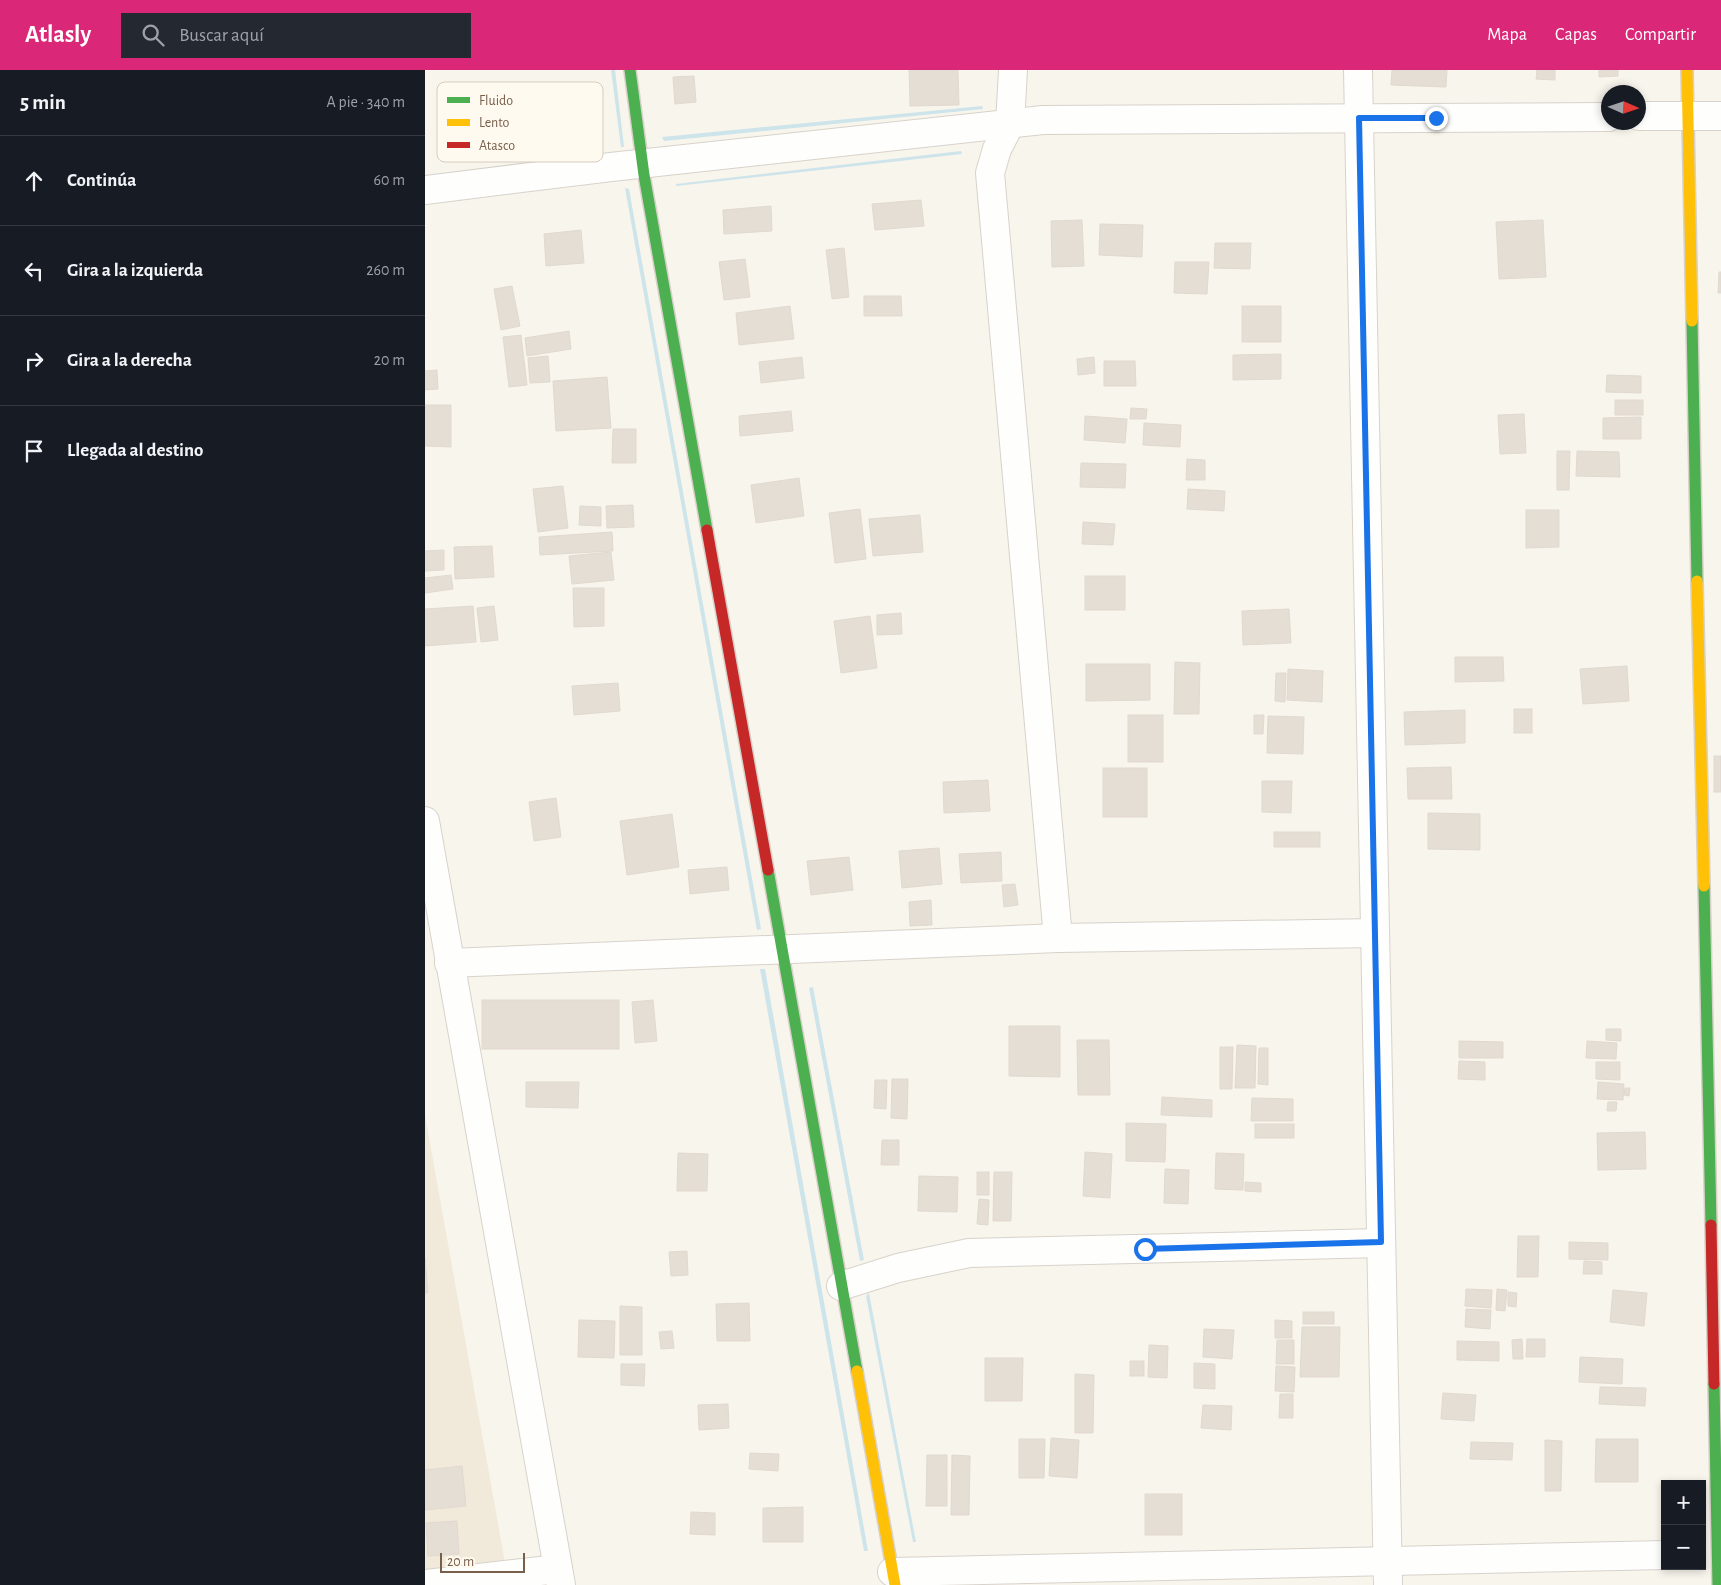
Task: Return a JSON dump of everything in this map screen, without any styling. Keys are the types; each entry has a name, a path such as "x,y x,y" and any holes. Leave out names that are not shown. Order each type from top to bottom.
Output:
{"street":[{"path":"630,70 643,164 894,1579 1388,1573 1661,1555"},
{"path":"1013,70 1010,124 997,149 990,173 1058,938"},
{"path":"1358,70 1388,1573"},
{"path":"1687,70 1713,916 1714,1554 1718,1585"},
{"path":"1646,116 1721,116"},
{"path":"425,190 1043,120 1601,117"},
{"path":"425,821 434,934 449,963 560,1577 425,1584"},
{"path":"449,963 1058,938 1375,933"},
{"path":"841,1286 898,1268 969,1253 1381,1242"}],"shaded area":[{"path":"425,1115 509,1585 425,1585"}],"water":[{"path":"611,70 615,70 624,147 621,147"},
{"path":"982,106 983,109 664,141 662,137"},
{"path":"961,151 962,154 676,186 676,184"},
{"path":"625,188 629,189 761,929 757,930"},
{"path":"760,969 765,969 868,1551 864,1551"},
{"path":"813,987 864,1260 860,1261 809,988"},
{"path":"869,1293 916,1542 913,1542 866,1296"}],"building":[{"path":"909,70 958,70 959,105 910,106"},
{"path":"1392,70 1447,70 1446,87 1391,85"},
{"path":"1537,70 1555,70 1555,80 1536,79"},
{"path":"1599,70 1618,70 1618,76 1599,77"},
{"path":"694,76 696,102 675,104 673,77"},
{"path":"921,200 924,226 875,230 872,204"},
{"path":"771,206 772,231 724,234 723,210"},
{"path":"1082,220 1084,266 1052,267 1051,221"},
{"path":"1543,220 1546,277 1499,279 1496,222"},
{"path":"1100,224 1143,225 1142,257 1099,255"},
{"path":"581,230 584,263 546,266 544,234"},
{"path":"1215,243 1251,243 1250,269 1214,268"},
{"path":"844,248 849,297 832,299 826,250"},
{"path":"745,259 750,297 724,300 719,262"},
{"path":"1175,262 1209,262 1207,294 1174,293"},
{"path":"1719,272 1721,272 1721,293 1718,293"},
{"path":"512,286 520,326 501,330 494,289"},
{"path":"864,296 901,296 902,316 864,316"},
{"path":"790,306 794,339 739,345 736,313"},
{"path":"1242,306 1281,306 1281,342 1242,342"},
{"path":"569,331 571,349 527,356 525,338"},
{"path":"521,335 527,385 509,387 503,337"},
{"path":"1281,354 1281,379 1233,380 1233,355"},
{"path":"548,356 550,382 530,383 528,358"},
{"path":"802,357 804,378 761,383 759,362"},
{"path":"1094,357 1095,373 1078,375 1077,359"},
{"path":"1104,361 1135,361 1136,386 1104,386"},
{"path":"437,370 438,389 425,390 425,371"},
{"path":"1607,375 1641,376 1641,393 1606,392"},
{"path":"607,377 611,428 556,431 553,381"},
{"path":"1615,400 1643,400 1643,415 1615,415"},
{"path":"425,405 451,405 451,447 425,446"},
{"path":"1131,408 1147,409 1146,419 1130,419"},
{"path":"791,411 793,431 740,436 739,416"},
{"path":"1524,414 1526,453 1500,454 1498,415"},
{"path":"1085,416 1127,419 1125,443 1084,440"},
{"path":"1641,417 1641,439 1603,439 1603,418"},
{"path":"1144,423 1181,425 1180,447 1143,445"},
{"path":"613,429 636,429 636,463 612,463"},
{"path":"1557,451 1570,451 1569,490 1557,490"},
{"path":"1577,451 1619,452 1620,477 1576,476"},
{"path":"1187,459 1205,460 1205,480 1186,480"},
{"path":"1081,463 1126,464 1125,488 1080,487"},
{"path":"799,478 804,516 756,523 751,485"},
{"path":"563,486 568,528 538,532 533,489"},
{"path":"1188,489 1225,491 1224,511 1187,509"},
{"path":"633,505 634,527 607,528 606,506"},
{"path":"580,506 601,507 601,526 579,525"},
{"path":"860,509 866,559 835,563 829,513"},
{"path":"1526,510 1559,510 1559,547 1526,548"},
{"path":"920,515 923,552 873,556 869,519"},
{"path":"1083,522 1115,524 1113,545 1082,544"},
{"path":"612,532 613,551 540,555 539,537"},
{"path":"492,546 494,577 455,579 454,547"},
{"path":"444,550 444,570 425,571 425,551"},
{"path":"611,552 614,580 572,584 569,556"},
{"path":"451,575 453,589 425,593 425,578"},
{"path":"1085,576 1125,576 1125,610 1085,610"},
{"path":"573,588 604,588 604,626 574,627"},
{"path":"473,606 476,642 425,646 425,609"},
{"path":"494,606 498,640 481,642 477,608"},
{"path":"1289,609 1291,643 1243,645 1242,611"},
{"path":"901,613 902,634 877,635 877,615"},
{"path":"870,616 877,668 841,673 834,621"},
{"path":"1455,657 1503,657 1504,681 1455,682"},
{"path":"1175,662 1200,663 1199,714 1174,714"},
{"path":"1086,664 1150,664 1150,700 1086,701"},
{"path":"1627,666 1629,701 1583,704 1580,669"},
{"path":"1288,669 1323,671 1322,702 1287,700"},
{"path":"1276,673 1286,673 1285,702 1275,701"},
{"path":"618,683 620,711 574,715 572,686"},
{"path":"1514,709 1532,709 1532,733 1514,733"},
{"path":"1465,710 1465,743 1405,745 1404,712"},
{"path":"1128,715 1163,715 1163,762 1128,762"},
{"path":"1254,715 1264,715 1263,734 1254,734"},
{"path":"1268,716 1304,717 1303,754 1267,753"},
{"path":"1714,756 1721,756 1721,792 1714,792"},
{"path":"1451,767 1452,799 1408,799 1407,768"},
{"path":"1103,768 1147,768 1147,817 1103,817"},
{"path":"988,780 990,811 944,813 943,782"},
{"path":"1262,781 1292,781 1291,813 1262,812"},
{"path":"556,798 561,837 534,841 529,802"},
{"path":"1428,813 1480,814 1480,850 1428,849"},
{"path":"672,814 679,867 627,875 620,821"},
{"path":"1274,832 1320,832 1320,847 1274,847"},
{"path":"939,848 942,884 902,888 899,851"},
{"path":"1001,852 1002,881 961,883 959,854"},
{"path":"849,857 853,890 811,895 807,861"},
{"path":"727,867 729,890 690,894 688,870"},
{"path":"1015,884 1018,905 1004,907 1002,885"},
{"path":"931,900 932,925 910,926 909,902"},
{"path":"482,1000 619,1000 619,1049 482,1049"},
{"path":"653,1000 657,1041 635,1043 632,1002"},
{"path":"1009,1026 1060,1026 1060,1077 1009,1076"},
{"path":"1606,1029 1621,1029 1621,1041 1606,1040"},
{"path":"1077,1040 1109,1040 1110,1095 1078,1095"},
{"path":"1459,1041 1503,1042 1503,1058 1459,1058"},
{"path":"1587,1041 1617,1043 1616,1059 1586,1058"},
{"path":"1237,1045 1256,1046 1255,1088 1235,1088"},
{"path":"1220,1047 1233,1047 1232,1089 1220,1089"},
{"path":"1259,1048 1268,1048 1268,1085 1258,1084"},
{"path":"1459,1061 1485,1062 1485,1080 1458,1079"},
{"path":"1596,1062 1620,1062 1620,1080 1596,1079"},
{"path":"892,1079 908,1079 907,1119 891,1118"},
{"path":"875,1080 887,1080 886,1109 874,1108"},
{"path":"526,1082 579,1082 578,1108 526,1107"},
{"path":"1598,1082 1624,1084 1623,1100 1597,1099"},
{"path":"1625,1088 1630,1088 1629,1096 1624,1095"},
{"path":"1162,1097 1212,1100 1212,1117 1161,1115"},
{"path":"1252,1098 1293,1099 1293,1121 1251,1121"},
{"path":"1608,1102 1617,1102 1616,1111 1607,1111"},
{"path":"1126,1123 1166,1124 1165,1162 1126,1161"},
{"path":"1255,1124 1294,1124 1294,1138 1255,1138"},
{"path":"1645,1132 1646,1169 1598,1170 1597,1133"},
{"path":"882,1140 899,1140 899,1165 881,1165"},
{"path":"1085,1152 1112,1154 1110,1198 1083,1196"},
{"path":"678,1153 708,1154 707,1191 677,1191"},
{"path":"1216,1153 1244,1154 1243,1190 1215,1189"},
{"path":"1165,1169 1189,1170 1188,1204 1164,1203"},
{"path":"977,1172 989,1172 989,1195 977,1195"},
{"path":"994,1172 1012,1172 1011,1221 993,1221"},
{"path":"919,1176 958,1177 957,1212 918,1211"},
{"path":"1245,1182 1261,1183 1261,1192 1245,1191"},
{"path":"979,1199 989,1200 988,1225 977,1224"},
{"path":"1518,1236 1539,1236 1538,1277 1517,1277"},
{"path":"1569,1242 1608,1243 1608,1260 1569,1259"},
{"path":"687,1251 688,1275 671,1276 669,1252"},
{"path":"425,1258 428,1293 425,1293"},
{"path":"1584,1261 1602,1262 1602,1274 1583,1274"},
{"path":"1466,1289 1492,1290 1491,1308 1465,1306"},
{"path":"1497,1289 1507,1290 1505,1311 1496,1310"},
{"path":"1613,1290 1647,1293 1644,1326 1610,1322"},
{"path":"1508,1292 1517,1293 1516,1307 1508,1306"},
{"path":"749,1303 750,1341 717,1341 716,1304"},
{"path":"620,1306 642,1307 642,1355 620,1355"},
{"path":"1466,1309 1491,1310 1490,1329 1465,1327"},
{"path":"1303,1312 1334,1312 1334,1324 1303,1324"},
{"path":"579,1320 615,1321 614,1358 578,1357"},
{"path":"1275,1320 1292,1321 1292,1338 1275,1338"},
{"path":"1302,1327 1340,1327 1339,1377 1300,1377"},
{"path":"1204,1329 1234,1330 1232,1359 1203,1357"},
{"path":"672,1331 674,1348 661,1349 659,1332"},
{"path":"1522,1339 1523,1359 1513,1359 1512,1340"},
{"path":"1527,1339 1545,1339 1545,1357 1526,1357"},
{"path":"1277,1340 1294,1340 1294,1364 1276,1364"},
{"path":"1457,1341 1499,1342 1499,1361 1457,1360"},
{"path":"1149,1345 1168,1346 1167,1378 1148,1377"},
{"path":"1580,1357 1623,1359 1622,1384 1579,1382"},
{"path":"985,1358 1023,1358 1022,1401 985,1401"},
{"path":"1130,1361 1144,1361 1144,1376 1130,1376"},
{"path":"1194,1363 1215,1364 1215,1389 1194,1388"},
{"path":"621,1364 645,1364 644,1386 621,1385"},
{"path":"1276,1366 1295,1367 1294,1392 1275,1391"},
{"path":"1075,1374 1094,1375 1093,1433 1075,1433"},
{"path":"1600,1387 1646,1388 1645,1406 1599,1404"},
{"path":"1443,1393 1476,1395 1474,1421 1441,1419"},
{"path":"1280,1394 1293,1394 1293,1418 1279,1418"},
{"path":"728,1404 729,1428 699,1430 698,1405"},
{"path":"1203,1405 1232,1406 1231,1430 1201,1428"},
{"path":"1051,1438 1079,1440 1077,1478 1049,1476"},
{"path":"1019,1439 1045,1439 1044,1478 1019,1478"},
{"path":"1596,1439 1638,1439 1638,1482 1595,1482"},
{"path":"1545,1440 1562,1441 1561,1491 1545,1491"},
{"path":"1471,1442 1513,1443 1512,1460 1470,1459"},
{"path":"750,1453 779,1454 778,1471 749,1469"},
{"path":"927,1455 947,1455 947,1506 926,1506"},
{"path":"952,1455 970,1456 969,1515 951,1515"},
{"path":"462,1466 466,1506 425,1510 425,1470"},
{"path":"1145,1494 1182,1494 1182,1535 1145,1535"},
{"path":"803,1507 803,1542 763,1542 763,1508"},
{"path":"691,1512 715,1513 715,1535 690,1534"},
{"path":"457,1521 459,1554 428,1556 426,1523"}],"traffic: fast":[{"path":"630,70 644,175 707,530"},
{"path":"1692,321 1697,581"},
{"path":"768,870 857,1371"},
{"path":"1704,886 1711,1225"},
{"path":"1714,1384 1718,1585"}],"traffic: slow":[{"path":"1687,70 1692,321"},
{"path":"1697,581 1704,886"},
{"path":"857,1371 895,1585"}],"traffic: jam":[{"path":"707,530 768,870"},
{"path":"1711,1225 1714,1384"}],"route":[{"path":"1145,1249 1381,1242 1359,118 1436,118"}]}
